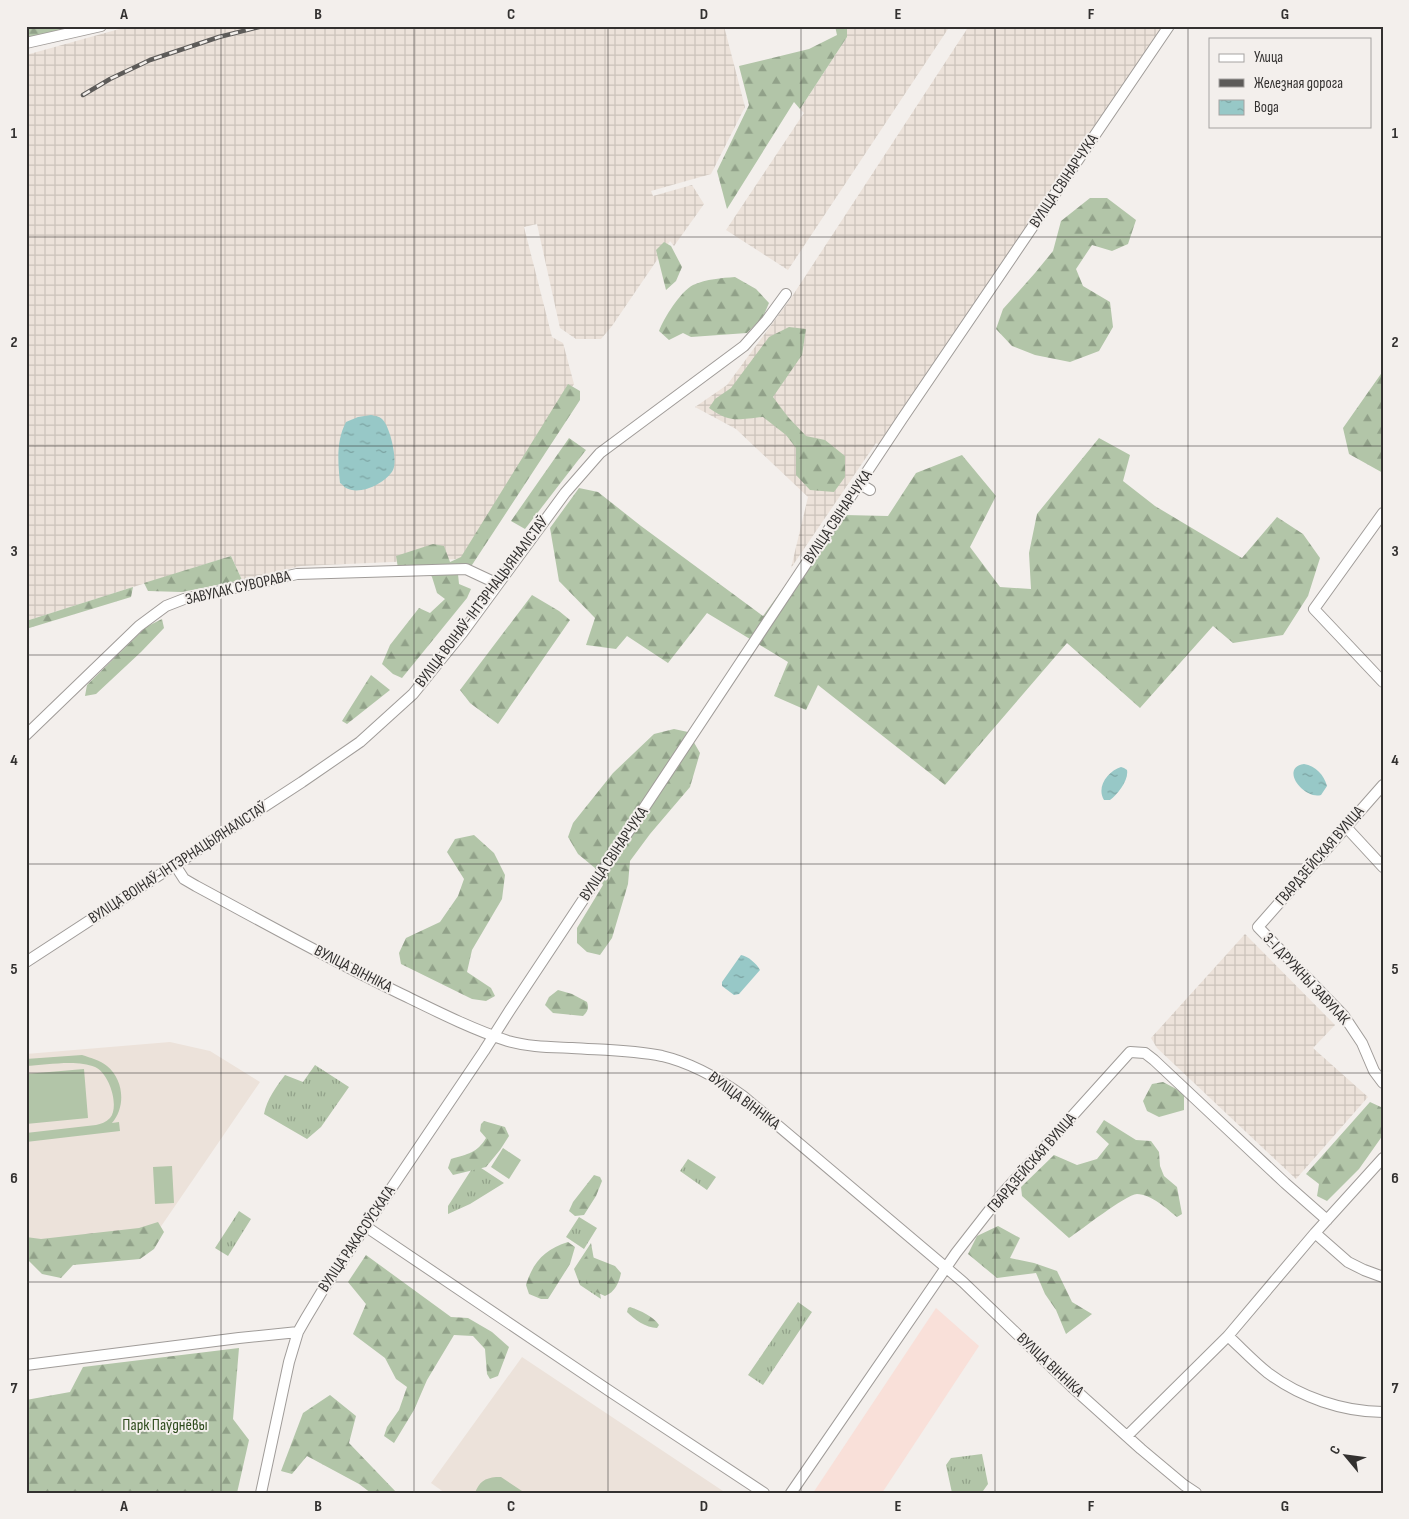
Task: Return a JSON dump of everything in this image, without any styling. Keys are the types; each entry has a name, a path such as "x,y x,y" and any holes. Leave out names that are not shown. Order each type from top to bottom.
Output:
{"street":[{"path":"26,43 101,26"},
{"name":"ВУЛІЦА СВІНАРЧУКА","path":"510,1010 902,419 1169,26"},
{"name":"ВУЛІЦА ВОІНАЎ-ІНТЭРНАЦЫЯНАЛІСТАЎ","path":"26,962 176,865 360,742 413,694 463,632 565,493 600,454 744,346 767,320 786,294"},
{"path":"860,484 870,490"},
{"path":"1383,512 1314,609 1383,682"},
{"name":"ЗАВУЛАК СУВОРАВА","path":"26,735 139,626 166,606 184,599 297,574 466,569 498,584"},
{"name":"ГВАРДЗЕЙСКАЯ ВУЛІЦА","path":"1258,927 1383,785"},
{"path":"1346,827 1383,867"},
{"name":"ВУЛІЦА ВІННІКА","path":"176,865 184,879 205,891 359,973 424,1005 494,1036 526,1045 662,1056 706,1072 725,1083 743,1096 963,1282 1072,1387 1177,1479 1196,1493"},
{"name":"3-І ДРУЖНЫ ЗАВУЛАК","path":"1258,927 1344,1016 1362,1043 1374,1071 1383,1083"},
{"name":"ВУЛІЦА РАКАСОЎСКАГА","path":"261,1493 289,1362 298,1332 324,1288 510,1010"},
{"name":"ГВАРДЗЕЙСКАЯ ВУЛІЦА","path":"791,1493 945,1267 1002,1194 1130,1052 1145,1054 1154,1060 1326,1220"},
{"path":"1127,1436 1228,1336 1326,1220 1383,1158"},
{"path":"365,1226 764,1493"},
{"path":"1315,1233 1348,1262 1383,1277"},
{"path":"26,1365 298,1332"},
{"path":"1228,1336 1268,1373 1305,1395 1364,1412 1383,1412"}],"shaded area":[{"path":"130,26 724,26 745,107 711,174 651,191 653,196 692,185 704,204 674,246 670,241 612,326 601,339 576,339 560,328 537,224 524,227 552,337 563,343 574,384 461,559 301,566 242,580 231,556 26,621 26,55"},
{"path":"847,26 950,26 788,270 726,230 804,113 800,109 847,37"},
{"path":"969,26 1169,26 884,447 876,443 791,568 808,497 736,429 695,407 727,385 791,298"},
{"path":"1245,934 1335,1025 1313,1048 1368,1097 1296,1179 1157,1048 1151,1038"},
{"path":"170,1042 210,1051 260,1082 151,1241 26,1254 26,1054"},
{"path":"936,1308 979,1346 882,1493 813,1493"},
{"path":"522,1357 726,1493 445,1493 431,1483"}],"green space":[{"path":"26,26 77,26 26,39"},
{"path":"835,26 847,26 847,37 800,109 794,102 727,209 717,171 749,105 739,66 809,49 837,35"},
{"path":"1090,198 1107,198 1136,220 1128,244 1112,251 1092,245 1076,269 1083,286 1110,302 1113,327 1099,351 1070,362 1035,355 1012,346 996,329 1003,309 1053,251 1061,221"},
{"path":"664,242 671,246 682,267 676,281 666,290 656,250"},
{"path":"735,277 756,289 769,303 763,317 747,333 691,337 683,333 669,340 659,331 673,306 688,288 704,281"},
{"path":"789,327 806,329 802,355 773,397 806,436 825,440 845,456 845,477 834,492 810,490 796,475 796,448 786,435 763,417 729,418 709,408 715,399 731,388 769,337"},
{"path":"1383,371 1383,473 1349,454 1343,428"},
{"path":"568,384 580,391 580,400 472,565 458,574 459,584 471,589 467,598 402,678 393,674 382,664 390,645 419,608 430,613 445,599 437,593 432,577 423,566 398,568 396,556 433,544 444,546 450,562 461,557"},
{"path":"569,438 586,450 525,529 511,521"},
{"path":"1099,438 1130,455 1123,481 1155,506 1242,558 1277,517 1303,534 1320,558 1308,596 1283,635 1233,643 1213,626 1140,708 1067,643 945,785 818,685 806,710 774,696 788,662 707,613 668,663 627,636 616,649 586,645 595,618 559,581 550,528 579,488 598,492 763,616 807,555 844,515 888,516 916,473 962,455 996,496 970,547 1000,587 1031,589 1029,553 1037,514"},
{"path":"231,556 242,580 182,592 148,591 144,583"},
{"path":"133,587 131,597 26,629 26,621"},
{"path":"532,595 570,620 498,724 470,703 460,690"},
{"path":"162,619 164,628 141,652 96,694 85,696 87,685 146,627"},
{"path":"371,675 390,690 347,724 342,721"},
{"path":"674,729 688,732 700,753 690,787 630,861 628,884 612,938 600,955 587,952 577,943 577,928 603,885 595,868 578,854 568,837 573,823 613,773 654,734"},
{"path":"474,835 494,853 505,875 502,899 472,950 467,972 491,988 495,996 486,1001 472,999 401,964 399,953 406,938 440,922 458,896 464,879 447,852 455,839"},
{"path":"558,990 572,994 587,1002 588,1009 586,1013 583,1016 553,1013 545,1005 549,997"},
{"path":"82,1055 104,1064 113,1072 117,1079 120,1086 121,1102 117,1117 112,1123 119,1122 120,1131 26,1142 26,1133 96,1125 110,1118 114,1106 112,1090 100,1070 79,1063 26,1066 26,1059"},
{"path":"315,1065 349,1087 321,1127 307,1139 264,1114 270,1098 285,1075 303,1082"},
{"path":"84,1069 88,1118 26,1124 26,1074"},
{"path":"1163,1082 1184,1093 1184,1110 1159,1117 1147,1111 1143,1101 1152,1084"},
{"path":"1370,1102 1383,1108 1383,1135 1359,1169 1327,1201 1317,1196 1319,1184 1306,1174"},
{"path":"1104,1120 1136,1140 1151,1141 1159,1152 1160,1166 1164,1176 1177,1187 1182,1214 1177,1217 1148,1196 1137,1194 1113,1206 1069,1238 1022,1196 1021,1187 1054,1155 1077,1165 1097,1159 1109,1144 1096,1132"},
{"path":"484,1121 505,1127 509,1136 486,1167 453,1175 448,1168 451,1159 475,1150 486,1138 480,1131 481,1124"},
{"path":"503,1148 521,1160 509,1179 491,1167"},
{"path":"688,1159 716,1177 707,1190 680,1171"},
{"path":"475,1164 504,1183 470,1204 448,1214 448,1206"},
{"path":"172,1166 174,1203 155,1204 153,1167"},
{"path":"594,1175 600,1177 602,1181 596,1196 584,1215 575,1216 569,1211 573,1202"},
{"path":"239,1211 251,1219 228,1256 215,1248"},
{"path":"579,1217 597,1228 584,1249 566,1237"},
{"path":"158,1222 164,1232 154,1249 140,1259 73,1265 61,1278 42,1274 26,1258 26,1237 41,1239 139,1228"},
{"path":"998,1226 1020,1238 1010,1258 1034,1263 1057,1271 1072,1302 1092,1314 1066,1334 1056,1310 1045,1294 1036,1273 997,1278 968,1254 977,1236"},
{"path":"568,1242 575,1247 570,1264 548,1299 541,1299 529,1294 526,1285 536,1263 553,1248"},
{"path":"591,1243 601,1299 580,1285 574,1269"},
{"path":"366,1255 451,1317 468,1318 492,1332 509,1347 498,1376 490,1379 487,1374 485,1349 473,1336 454,1335 427,1380 414,1410 394,1443 384,1436 387,1427 399,1410 407,1387 396,1379 385,1358 353,1334 366,1304 348,1282"},
{"path":"587,1255 615,1266 621,1273 616,1287 605,1296 586,1285 582,1264"},
{"path":"798,1302 812,1312 763,1385 748,1375"},
{"path":"630,1307 653,1319 659,1325 657,1328 645,1325 633,1317 627,1312"},
{"name":"Парк Паўднёвы","path":"239,1348 233,1419 249,1440 237,1493 26,1493 26,1400 70,1392 83,1367"},
{"path":"330,1395 356,1416 349,1443 397,1493 371,1493 359,1484 307,1456 292,1474 281,1471 303,1413"},
{"path":"982,1454 988,1484 983,1491 952,1493 946,1465 951,1458"},
{"path":"501,1477 525,1493 475,1493 483,1481"}],"water":[{"path":"371,415 381,418 388,429 395,459 393,470 379,484 365,489 352,490 340,483 339,444 346,422 358,417"},
{"path":"1304,764 1316,769 1324,778 1327,786 1321,795 1308,793 1297,783 1294,771 1297,767"},
{"path":"1121,767 1127,770 1125,782 1110,800 1104,800 1101,790 1102,785 1112,772"},
{"path":"741,955 752,961 760,970 739,994 734,995 722,986 722,982"}],"railway":[{"path":"83,95 110,79 150,60 219,37 263,26"}]}
